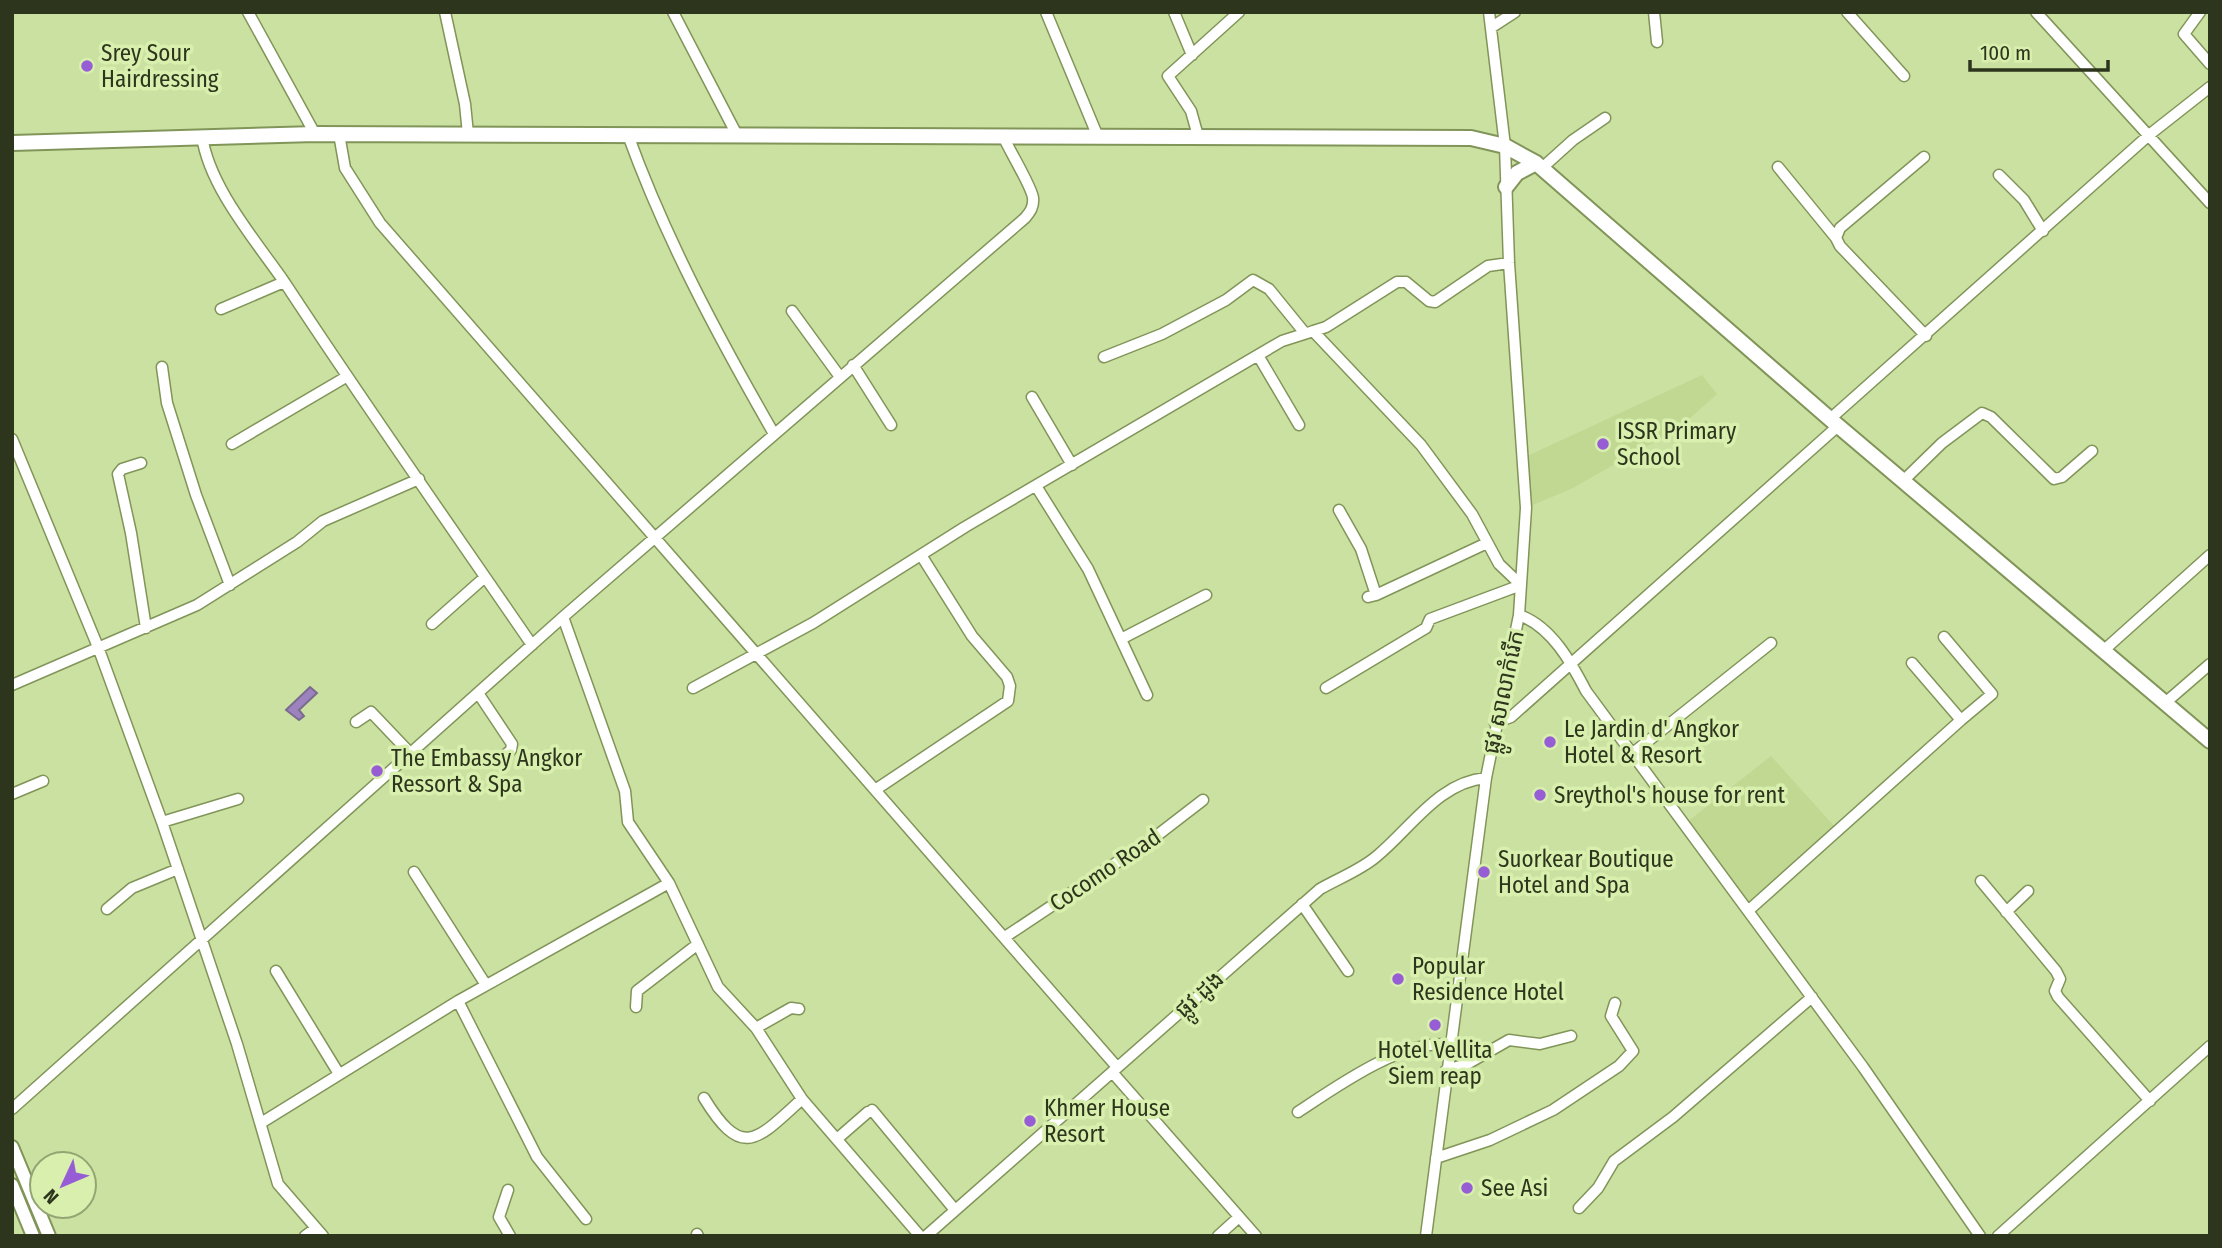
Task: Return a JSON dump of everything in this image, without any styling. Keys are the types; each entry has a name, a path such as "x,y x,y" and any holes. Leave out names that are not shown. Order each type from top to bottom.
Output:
{"highway":[{"path":"12,143 202,136 468,134 1471,138 1506,146 1539,165 1834,423 2210,741"},
{"path":"1506,187 1517,173 1539,165"}],"main road":[{"path":"12,1147 49,1236"},
{"path":"12,1185 33,1236"}],"street":[{"path":"248,12 316,134"},
{"path":"445,12 465,104 468,134"},
{"path":"673,12 737,135"},
{"path":"1045,12 1098,137"},
{"path":"1174,12 1192,55"},
{"path":"1198,136 1193,114 1168,76 1238,12"},
{"name":"ផ្លូវ សាលាកំរើក","path":"1426,1236 1482,778 1519,615 1526,508 1509,262 1506,146 1489,12"},
{"path":"1492,27 1515,12"},
{"path":"1654,12 1657,42"},
{"path":"1847,12 1904,76"},
{"path":"2036,12 2210,203"},
{"path":"2200,12 2184,34 2210,64"},
{"path":"1495,723 1511,718 1572,664 1926,335 2149,135 2210,87"},
{"path":"1539,165 1605,118"},
{"path":"339,134 345,168 380,223 1005,937 1256,1236"},
{"path":"628,135 645,182 717,335 774,435"},
{"path":"202,136 208,165 346,377 532,645"},
{"path":"12,1109 563,617 1025,218 1033,208 1032,193 1003,136"},
{"path":"1836,237 1840,228 1924,157"},
{"path":"1779,167 1836,237 1840,246 1926,335"},
{"path":"1999,175 2024,200 2043,231"},
{"path":"693,688 757,656 1072,464 1259,357 1282,341 1309,332 1397,282 1406,282 1429,301 1435,302 1488,265 1509,262"},
{"path":"1104,357 1163,334 1227,300 1253,280 1269,289 1421,445 1472,514 1499,564 1521,585 1430,619 1426,628 1326,688"},
{"path":"221,309 284,282"},
{"path":"792,310 840,376"},
{"path":"1259,357 1299,425"},
{"path":"853,365 891,425"},
{"path":"162,367 167,402 196,495 230,585"},
{"path":"232,444 346,377"},
{"path":"1032,397 1072,464"},
{"path":"1903,481 1942,443 1982,413 1991,417 2054,479 2062,477 2092,451"},
{"path":"12,439 98,648 162,822 204,940 280,1189 319,1232 305,1236"},
{"path":"141,463 122,469 118,474 131,533 146,628"},
{"path":"12,685 197,605 297,542 323,521 419,479"},
{"path":"1036,486 1088,569 1147,695"},
{"path":"1339,510 1361,549 1372,596 1487,544"},
{"path":"874,790 1008,701 1010,686 1007,677 972,636 921,555"},
{"path":"2103,651 2210,555"},
{"path":"432,624 485,577"},
{"path":"1121,639 1206,595"},
{"path":"1519,615 1536,621 1572,664 1586,691 1812,997 1980,1236"},
{"path":"563,617 625,791 628,821 669,883 718,987 756,1028 802,1099 920,1236"},
{"path":"1749,910 1992,694 1944,637"},
{"path":"1633,753 1770,643"},
{"path":"1912,663 1961,720"},
{"path":"2165,704 2210,664"},
{"path":"478,693 512,744 511,750 500,759"},
{"path":"356,722 372,712 411,754"},
{"name":"ផ្លូវ ដូង","path":"926,1236 1320,889 1376,858 1423,811 1466,780 1482,778"},
{"path":"12,794 43,781"},
{"path":"162,822 238,799"},
{"name":"Cocomo Road","path":"1005,937 1155,837 1203,800"},
{"path":"107,909 132,888 178,869"},
{"path":"414,872 486,985"},
{"path":"1981,881 2056,971 2060,979 2055,991 2058,997 2150,1101"},
{"path":"261,1123 458,1001 669,883"},
{"path":"2006,912 2028,891"},
{"path":"1302,904 1348,971"},
{"path":"636,1007 637,991 698,944"},
{"path":"276,971 340,1074"},
{"path":"1579,1208 1598,1188 1614,1161 1673,1117 1812,997"},
{"path":"458,1001 537,1157 586,1219"},
{"path":"1436,1158 1528,1124 1619,1066 1633,1051 1611,1016 1615,1003"},
{"path":"756,1028 791,1008 799,1009"},
{"path":"1446,1070 1467,1064 1508,1041 1540,1044 1571,1036"},
{"path":"1298,1112 1363,1072 1402,1053 1428,1044 1450,1045"},
{"path":"1998,1236 2210,1046"},
{"path":"704,1098 721,1126 732,1136 743,1138 753,1138 771,1127 802,1099"},
{"path":"837,1139 870,1111 955,1210"},
{"path":"508,1190 499,1217 510,1236"},
{"path":"1218,1236 1239,1217"}],"shaded area":[{"name":"ISSR Primary School","path":"1702,375 1717,394 1679,428 1573,488 1526,508 1521,459"},
{"path":"310,687 317,693 299,710 304,716 299,720 286,710"},
{"path":"1771,756 1835,827 1748,904 1687,822"}],"place":[{"name":"Srey Sour Hairdressing","path":"87,66"},
{"name":"ISSR Primary School","path":"1603,444"},
{"name":"Le Jardin d' Angkor Hotel & Resort","path":"1550,742"},
{"name":"The Embassy Angkor Ressort & Spa","path":"377,771"},
{"name":"Sreythol's house for rent","path":"1540,795"},
{"name":"Suorkear Boutique Hotel and Spa","path":"1484,872"},
{"name":"Popular Residence Hotel","path":"1398,979"},
{"name":"Hotel Vellita Siem reap","path":"1435,1025"},
{"name":"Khmer House Resort","path":"1030,1121"},
{"name":"See Asi","path":"1467,1188"}]}
